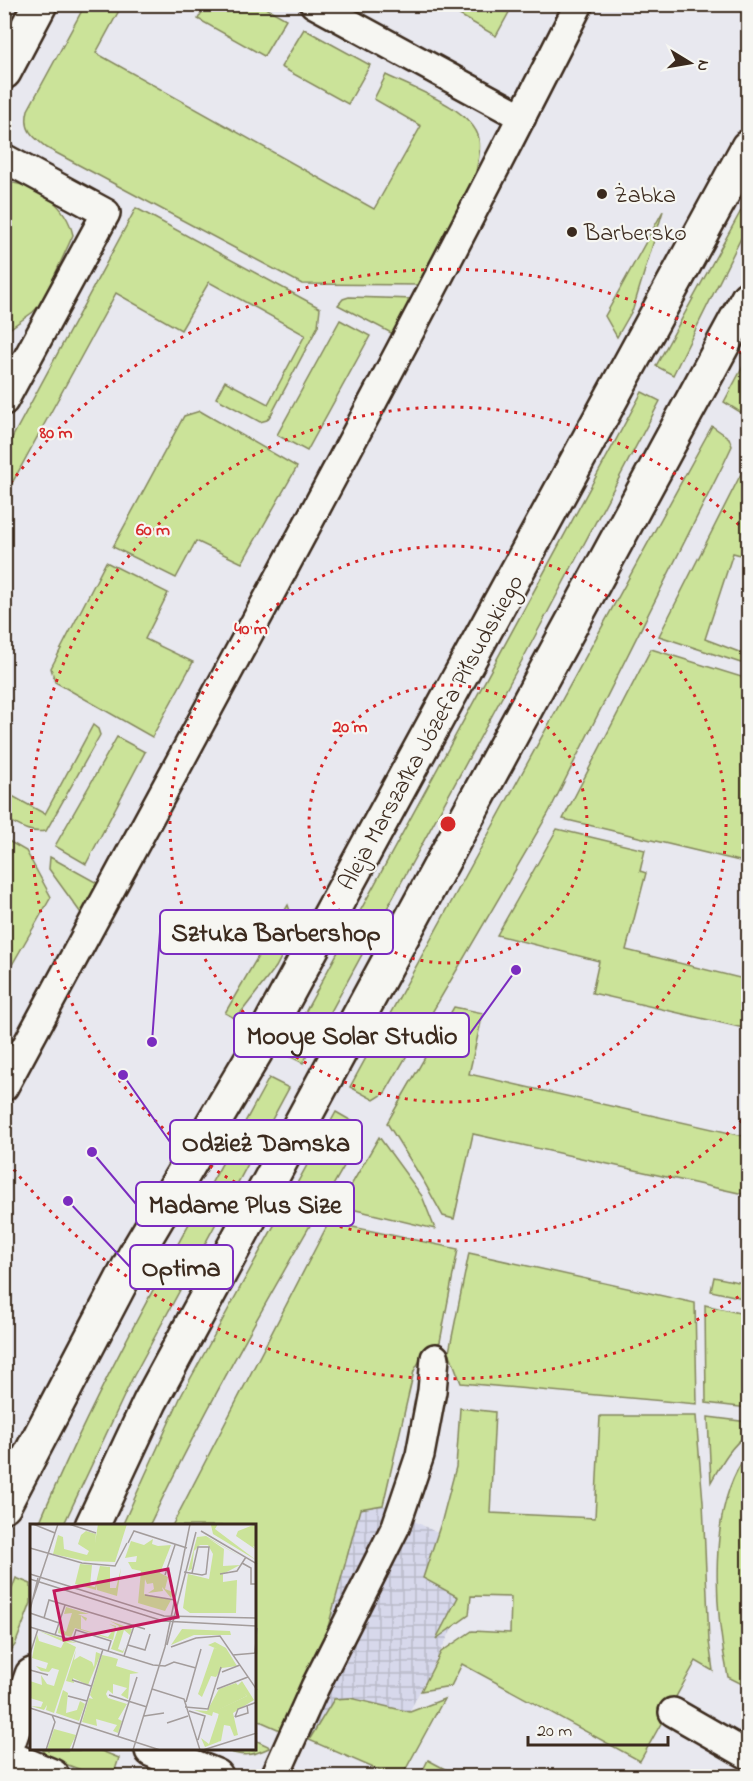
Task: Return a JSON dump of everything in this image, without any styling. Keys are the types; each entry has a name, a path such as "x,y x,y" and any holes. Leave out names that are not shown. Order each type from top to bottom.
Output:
{"street":[{"path":"4,72 40,4"},
{"name":"Aleja Marszałka Józefa Piłsudskiego","path":"4,1505 134,1257 262,1041 748,147"},
{"path":"93,1524 150,1402 748,298"},
{"path":"23,1686 4,1756 52,1776"},
{"path":"157,1751 216,1776"}],"lane":[{"path":"314,4 522,117"},
{"path":"4,1087 403,344 579,4"},
{"path":"4,158 106,213 4,401"},
{"path":"275,1776 315,1687 396,1526 420,1455 432,1392 435,1358"},
{"path":"673,1712 748,1755"}],"shaded area":[{"path":"383,1505 488,1559 401,1728 334,1699 309,1740 280,1730 325,1638 360,1508"}],"green space":[{"path":"85,5 122,5 96,53 374,209 421,126 374,99 386,75 440,101 466,118 479,139 479,154 474,180 422,285 302,284 42,144 28,128 28,110"},
{"path":"206,5 261,5 286,19 264,56 198,19"},
{"path":"442,5 513,5 496,36"},
{"path":"304,29 370,65 348,104 281,67"},
{"path":"9,182 31,188 50,199 64,214 73,235 42,303 5,332 4,183"},
{"path":"748,198 748,224 673,375 656,366"},
{"path":"136,208 320,308 318,326 272,413 267,420 260,422 216,398 225,381 268,404 305,335 209,282 181,330 116,293 5,496 5,451"},
{"path":"663,211 633,309 617,337 605,316"},
{"path":"349,297 414,299 395,335 338,305 343,299"},
{"path":"340,320 370,336 307,451 277,435"},
{"path":"748,357 748,417 724,402"},
{"path":"642,392 660,401 526,653 303,1063 283,1053"},
{"path":"200,411 297,467 242,563 196,541 176,578 113,547 184,416"},
{"path":"712,426 729,438 732,446 548,814 385,1093 374,1100 350,1087"},
{"path":"748,460 748,557 733,553 705,639 747,655 744,664 659,636"},
{"path":"106,562 168,593 145,639 193,662 152,737 55,682 51,668"},
{"path":"651,649 748,679 748,863 563,819"},
{"path":"93,725 98,729 100,735 46,831 30,830 5,818 5,792 45,814"},
{"path":"117,737 145,752 86,864 55,846"},
{"path":"557,829 645,850 640,871 646,873 626,950 748,980 748,1029 592,993 599,961 497,935"},
{"path":"5,839 26,851 51,897 5,977"},
{"path":"50,857 99,884 83,916 49,869"},
{"path":"288,905 296,929 276,967 236,1019 225,1013"},
{"path":"454,1007 483,1013 469,1074 748,1137 748,1195 473,1134 454,1219 443,1216 387,1123"},
{"path":"269,1078 289,1088 132,1379 64,1524 39,1524 90,1411"},
{"path":"336,1112 362,1127 361,1137 225,1378 150,1524 123,1524 181,1396"},
{"path":"379,1137 422,1196 435,1229 339,1206"},
{"path":"329,1222 458,1249 440,1342 426,1349 414,1371 383,1505 360,1509 325,1638 280,1730 256,1719 256,1524 173,1524"},
{"path":"469,1253 695,1303 697,1404 461,1383 449,1352"},
{"path":"714,1277 748,1284 748,1299 711,1291"},
{"path":"705,1305 748,1315 748,1408 706,1403"},
{"path":"460,1408 495,1412 490,1513 595,1518 600,1416 696,1416 703,1502 709,1641 713,1671 696,1661 640,1761 462,1664 451,1686 421,1691 441,1652 472,1631 510,1633 511,1597 471,1596 469,1615 436,1639 458,1597 423,1578 456,1467"},
{"path":"708,1417 748,1422 748,1434 731,1449 711,1482"},
{"path":"748,1453 748,1687 728,1677 720,1623 717,1562 725,1502 735,1476"},
{"path":"16,1578 30,1584 30,1606 15,1645 9,1653 5,1654 5,1607"},
{"path":"350,1698 410,1712 444,1699 402,1776 392,1776 309,1740 334,1699"},
{"path":"256,1740 269,1748 247,1755 228,1751 256,1751"},
{"path":"43,1751 102,1751 119,1758 113,1776 97,1776 44,1756"},
{"path":"428,1760 458,1776 420,1776"}],"place":[{"name":"Żabka","path":"602,194"},
{"name":"Barbersko","path":"572,232"},
{"name":"Mooye Solar Studio","path":"516,970"},
{"name":"Sztuka Barbershop","path":"152,1042"},
{"name":"Odzież Damska","path":"123,1075"},
{"name":"Madame Plus Size","path":"92,1152"},
{"name":"Optima","path":"68,1201"}]}
